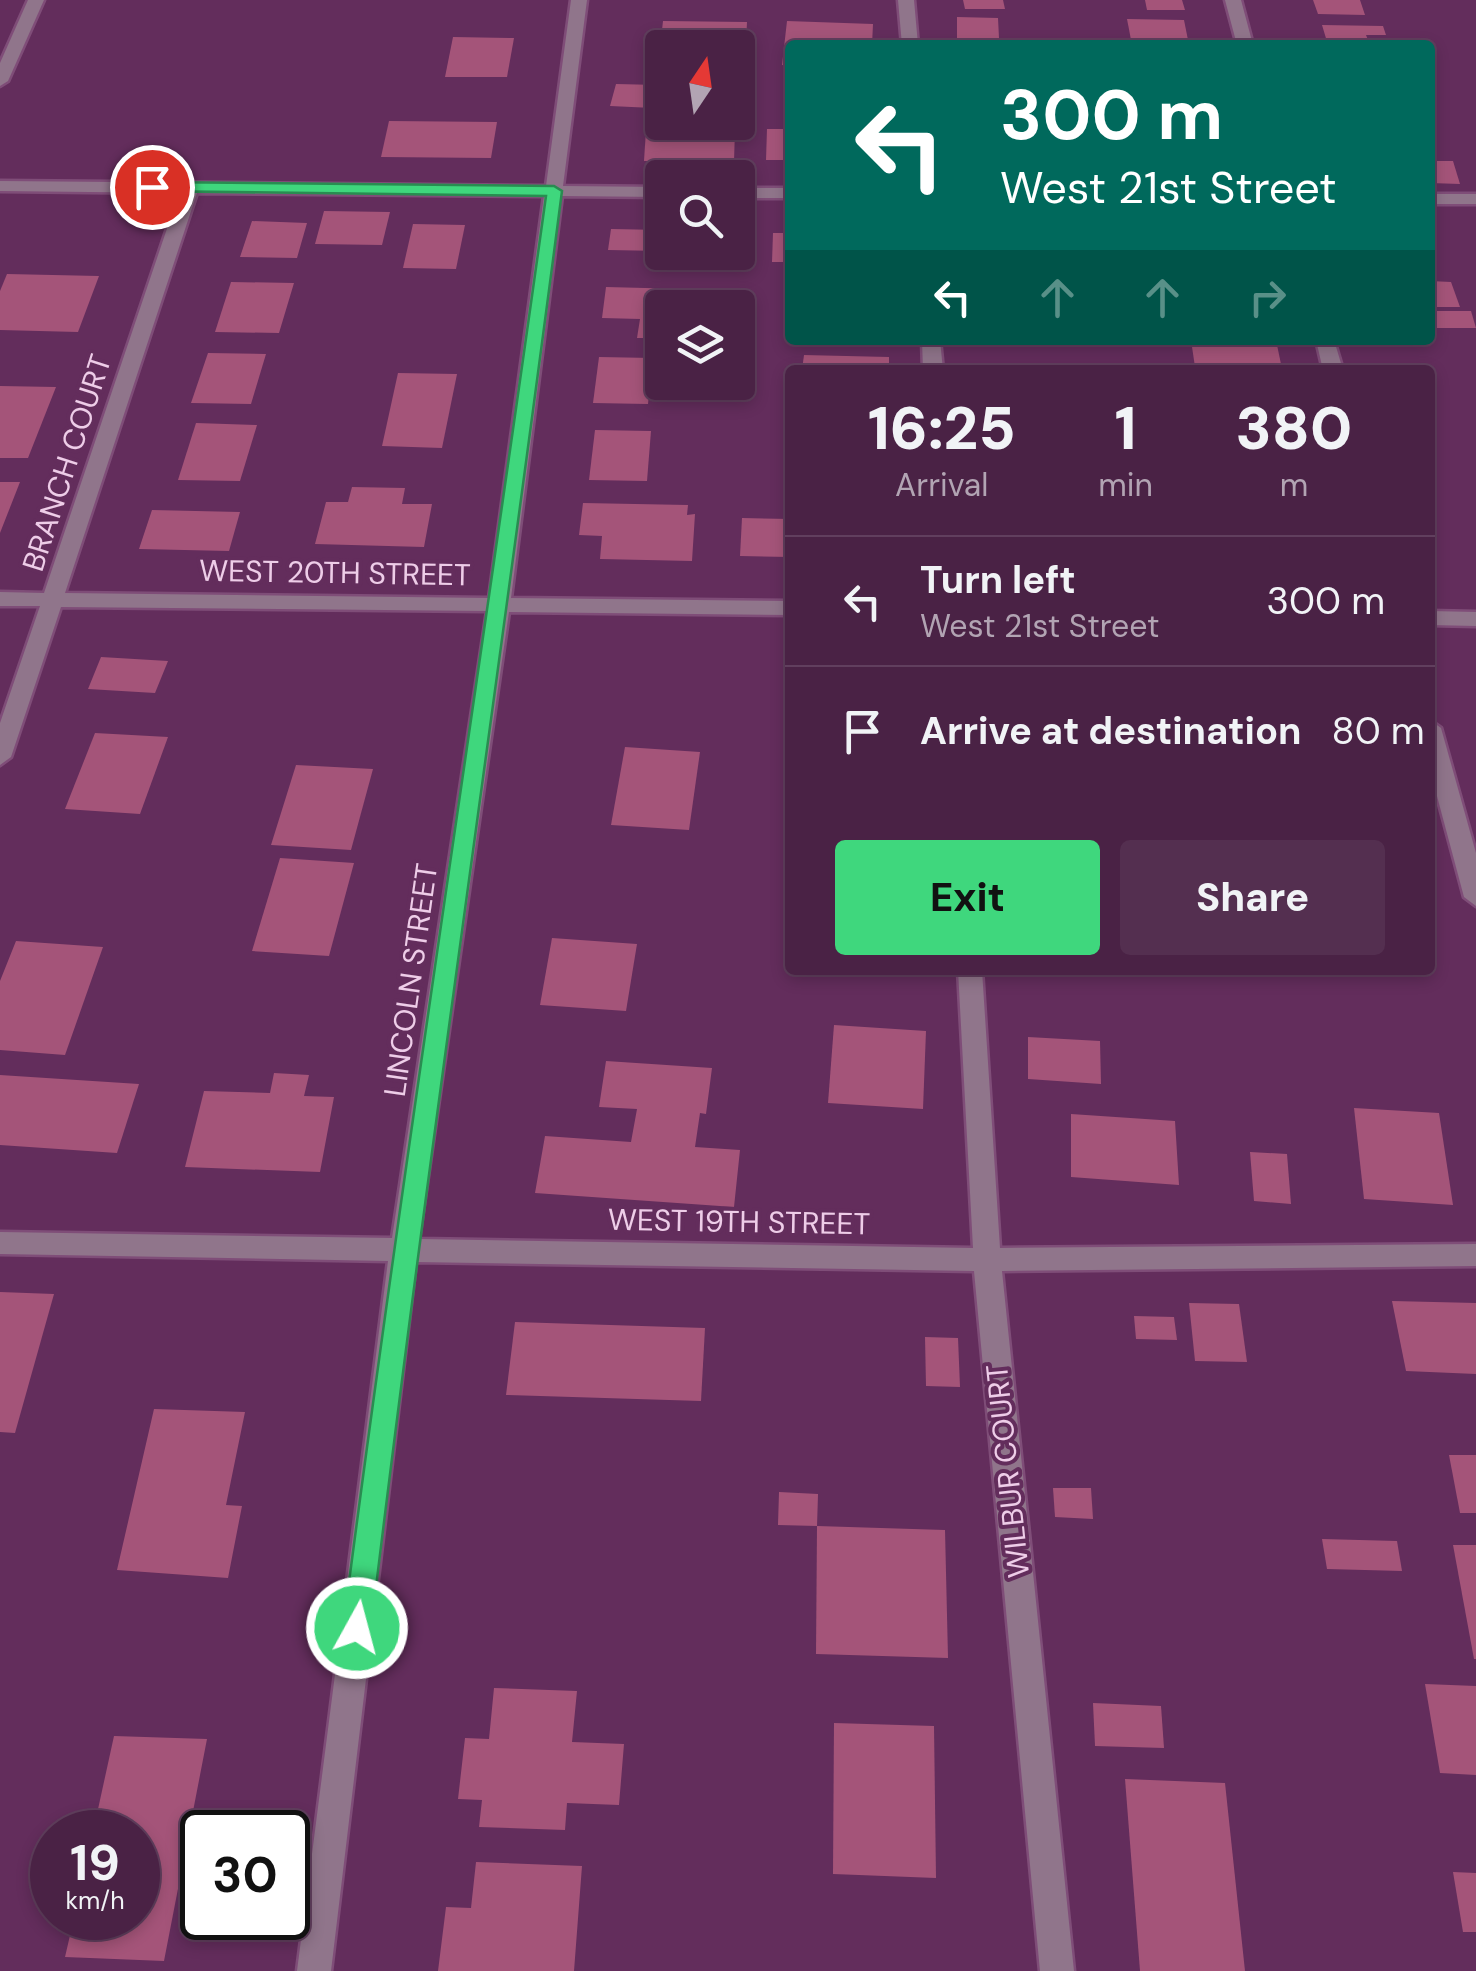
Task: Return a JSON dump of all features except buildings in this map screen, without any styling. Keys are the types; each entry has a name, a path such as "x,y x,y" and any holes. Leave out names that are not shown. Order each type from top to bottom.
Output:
{"street":[{"path":"0,80 9,43 36,0"},
{"name":"LINCOLN STREET","path":"314,1971 404,1248 499,606 580,0"},
{"path":"906,0 910,40"},
{"path":"1233,0 1245,40"},
{"path":"0,186 645,192"},
{"name":"BRANCH COURT","path":"0,756 190,188"},
{"path":"755,193 785,193"},
{"path":"1435,199 1476,199"},
{"name":"WEST 20TH STREET","path":"0,599 785,608"},
{"path":"1435,618 1476,618"},
{"path":"1435,746 1476,897"},
{"name":"WILBUR COURT","path":"970,975 987,1260 1057,1971"},
{"name":"WEST 19TH STREET","path":"0,1243 987,1260 1476,1255"}],"route":[{"path":"152,187 554,191 499,606 404,1248 357,1628"}]}
